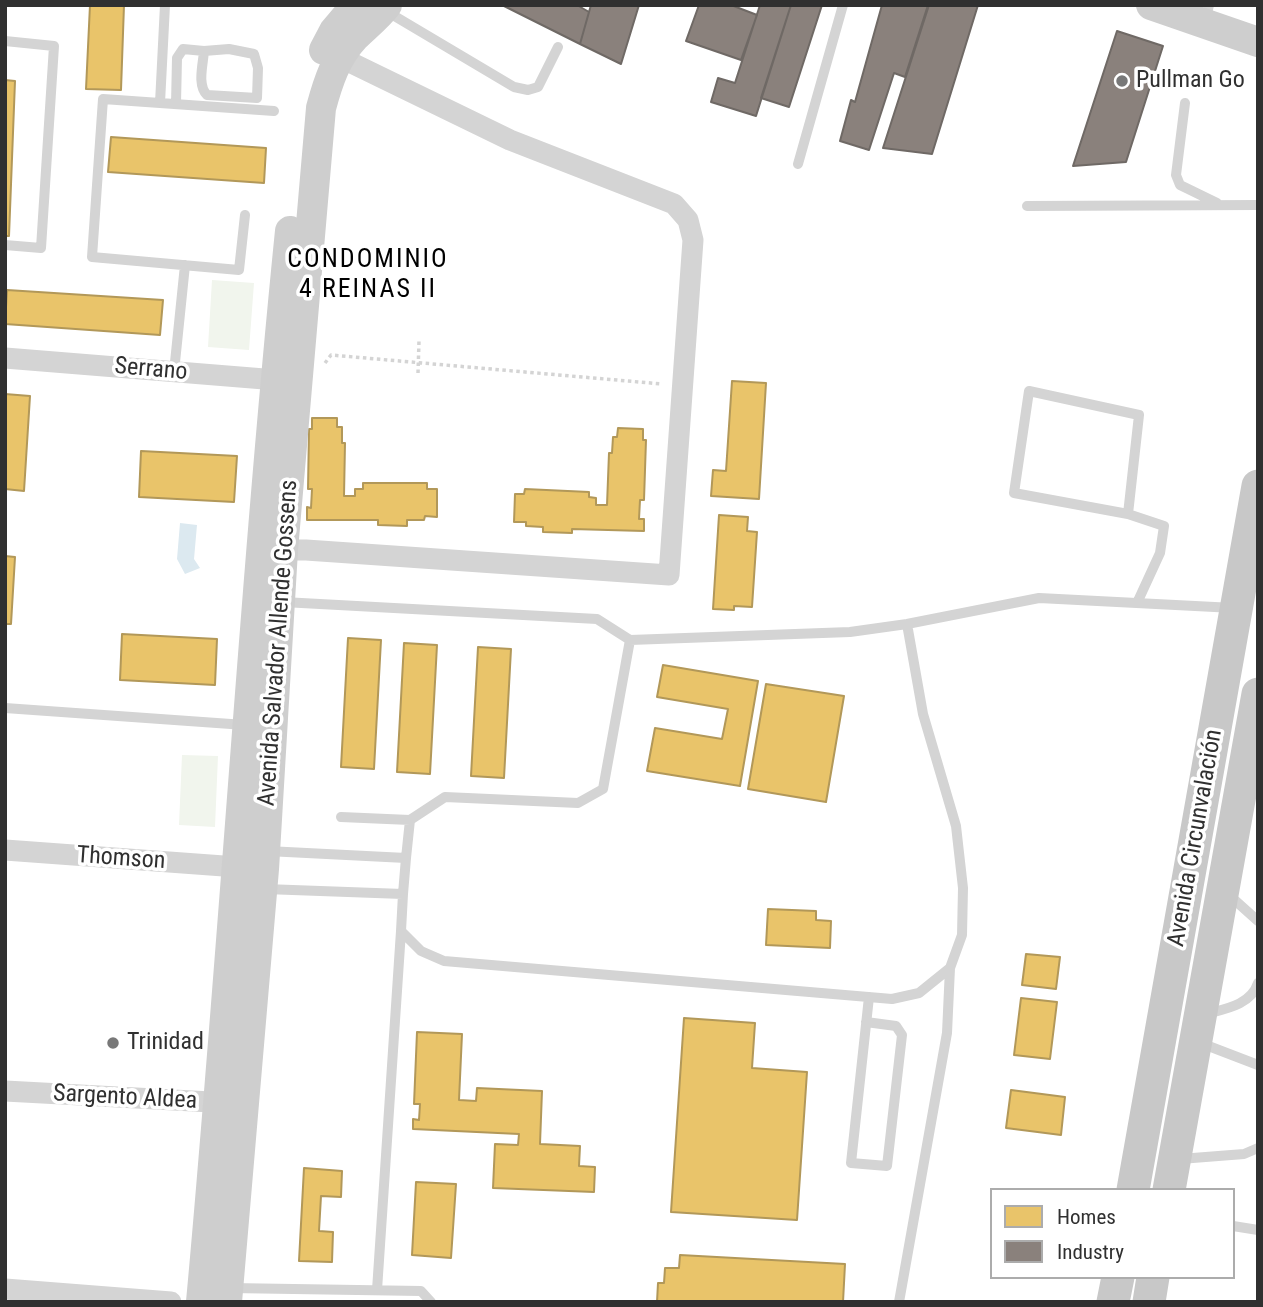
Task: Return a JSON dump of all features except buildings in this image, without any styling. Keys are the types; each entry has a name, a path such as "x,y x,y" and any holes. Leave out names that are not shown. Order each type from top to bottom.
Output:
{"main road":[{"path":"1151,5 1207,14 1258,42"},
{"name":"Avenida Salvador Allende Gossens","path":"214,1298 257,869 280,601 302,109 315,67 332,53 334,31 375,7"},
{"name":"Avenida Salvador Allende Gossens","path":"257,869 248,726 290,378"},
{"name":"Avenida Circunvalación","path":"1133,1188 1258,486"},
{"name":"Avenida Circunvalación","path":"1171,1175 1222,890 1244,797 1258,694"},
{"path":"1114,1302 1118,1279"},
{"path":"1149,1302 1153,1279"}],"street":[{"path":"283,550 669,575 693,240 688,220 674,204 510,140 332,53"},
{"name":"Serrano","path":"5,359 290,378"},
{"name":"Thomson","path":"5,850 257,869"},
{"name":"Sargento Aldea","path":"5,1091 232,1103"},
{"path":"5,1289 171,1302"},
{"path":"189,1302 214,1298"}],"lane":[{"path":"160,103 165,5"},
{"path":"798,164 843,5"},
{"path":"375,7 514,88 528,90 538,87 558,47"},
{"path":"5,41 54,46 41,248 5,245"},
{"path":"176,104 177,58 179,52 189,49 229,49 254,54 258,68 257,98 207,95 202,90 201,81 204,51"},
{"path":"245,215 239,270 92,257 103,99 274,111"},
{"path":"1185,103 1176,175 1180,185 1220,205"},
{"path":"1027,206 1258,205"},
{"path":"174,372 185,265"},
{"path":"1128,514 1139,415 1029,391 1014,493 1128,514 1164,526 1160,552 1136,603"},
{"path":"280,601 597,619 630,640 850,632 907,624 1039,598 1236,608"},
{"path":"899,1302 947,1033 950,968 962,935 963,888 956,826 923,714 907,624"},
{"path":"341,817 410,820 445,796 578,803 603,789 630,640"},
{"path":"5,708 248,726"},
{"path":"377,1290 410,820"},
{"path":"257,869 406,858"},
{"path":"257,869 403,894"},
{"path":"1222,890 1258,921"},
{"path":"401,931 421,951 444,961 892,999 919,993 950,968"},
{"path":"1258,983 1245,1000 1198,1028 1258,1065"},
{"path":"866,1022 896,1026 902,1035 887,1166 851,1163 866,1022 869,997"},
{"path":"1171,1175 1258,1148"},
{"path":"1235,1226 1258,1230"},
{"path":"214,1298 377,1290 421,1291 431,1302"}],"path":[{"path":"418,373 419,341"},
{"path":"290,378 318,371 331,355 684,386"}],"shaded area":[{"path":"212,280 254,283 249,350 208,347"},
{"path":"180,523 197,525 194,559 200,568 185,574 177,559"},
{"path":"182,755 218,756 215,827 179,825"}],"place":[{"name":"Pullman Go","path":"1122,81"},
{"name":"Trinidad","path":"113,1043"}],"district":[{"name":"CONDOMINIO 4 REINAS II","path":"368,275"}]}
